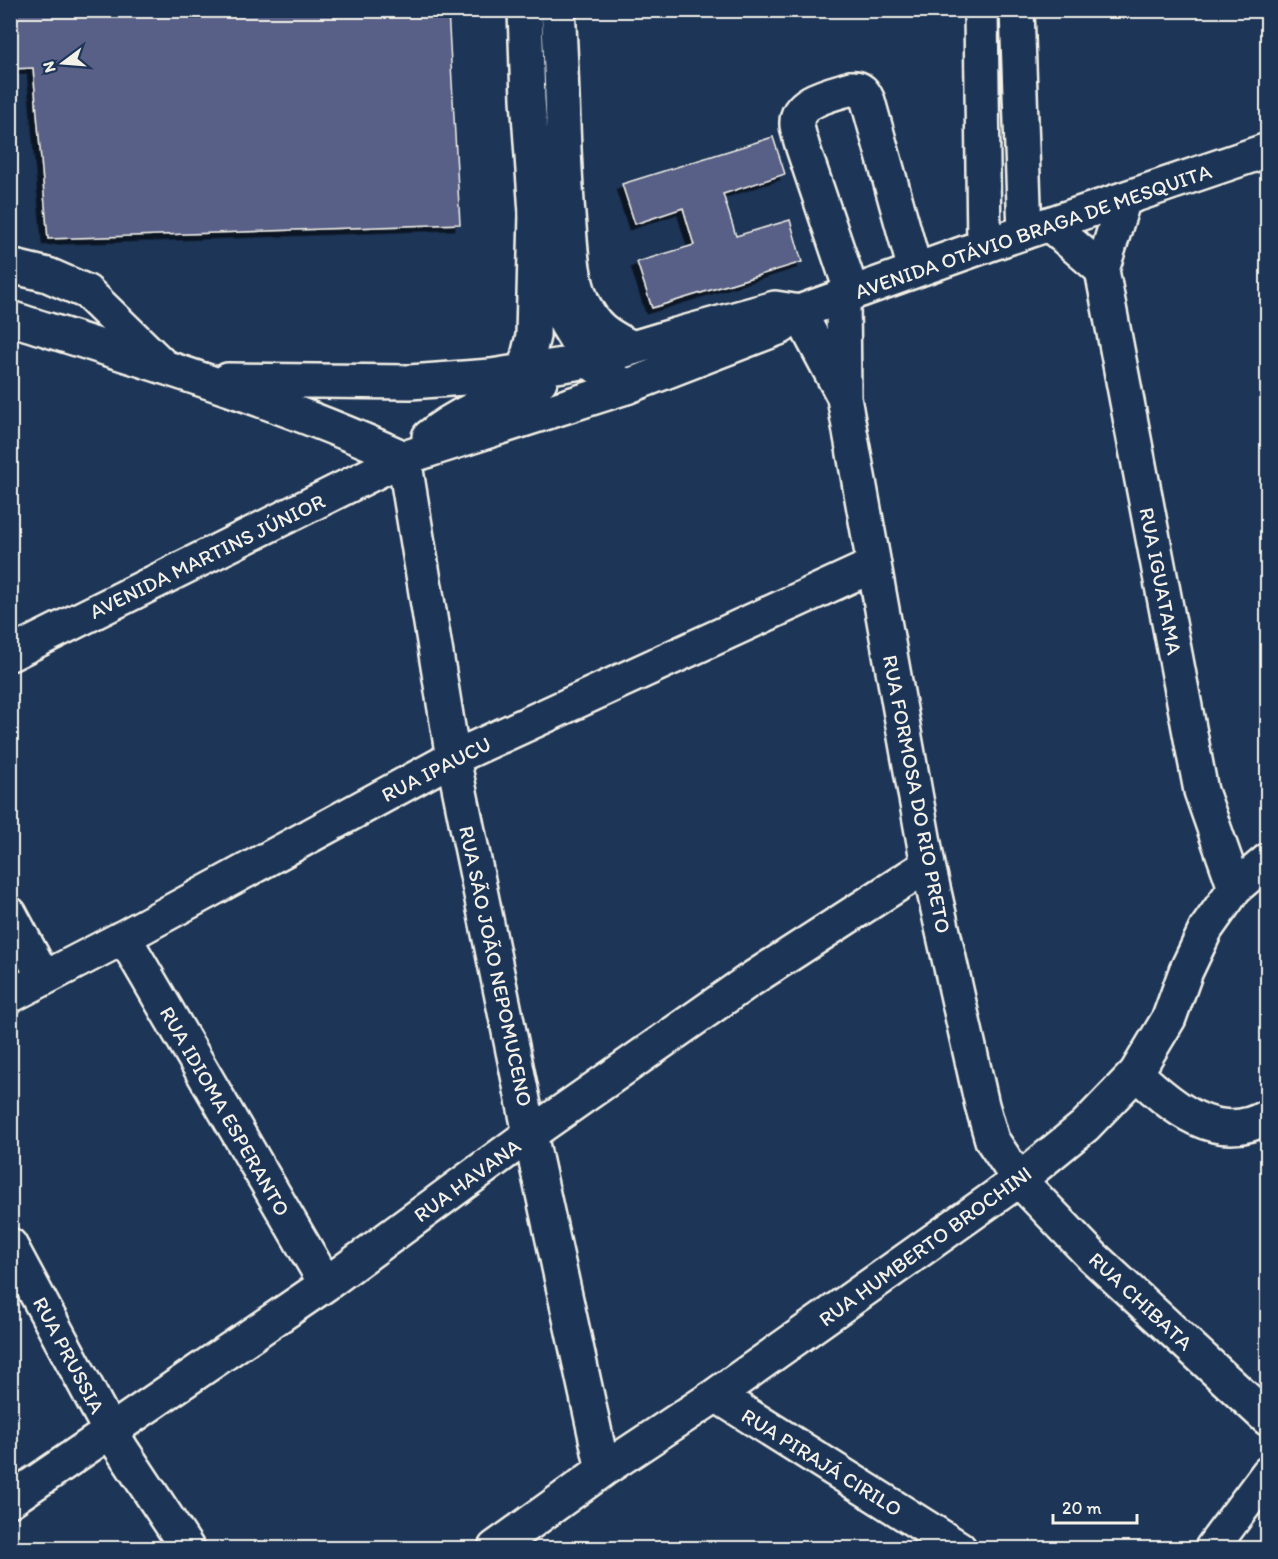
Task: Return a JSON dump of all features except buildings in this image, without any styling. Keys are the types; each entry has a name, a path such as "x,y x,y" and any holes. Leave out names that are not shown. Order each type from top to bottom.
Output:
{"street":[{"path":"10,318 205,379 360,438 404,458 447,424 523,380 533,336 536,213 525,10"},
{"path":"558,10 566,192 577,286 587,311 603,333 632,348"},
{"path":"981,10 984,246"},
{"path":"1017,10 1037,228 1102,270"},
{"path":"528,78 562,68"},
{"name":"RUA FORMOSA DO RIO PRETO","path":"915,270 864,92 856,87 851,88 818,99 803,107 797,125 848,295 844,398 928,865 984,1114 992,1140 1019,1180"},
{"name":"AVENIDA OTÁVIO BRAGA DE MESQUITA","path":"404,458 626,387 781,327 799,312 984,246 1268,150"},
{"name":"RUA IGUATAMA","path":"1124,199 1102,270 1201,791 1235,888"},
{"path":"536,213 550,288 567,325 590,361 626,387"},
{"path":"10,266 48,275 87,292 163,366"},
{"name":"AVENIDA OTÁVIO BRAGA DE MESQUITA","path":"523,380 775,308 799,312"},
{"name":"RUA FORMOSA DO RIO PRETO","path":"799,312 844,398"},
{"path":"205,379 410,382 491,376 523,380"},
{"name":"AVENIDA MARTINS JÚNIOR","path":"10,654 404,458"},
{"name":"RUA SÃO JOÃO NEPOMUCENO","path":"404,458 425,600 453,758 530,1134 603,1470"},
{"name":"RUA IPAUCU","path":"10,996 124,937 453,758 874,565"},
{"name":"RUA HUMBERTO BROCHINI","path":"498,1548 603,1470 716,1395 1019,1180 1085,1126 1136,1073 1169,1018 1186,971 1206,929 1235,888 1268,860"},
{"name":"RUA HAVANA","path":"10,1500 326,1284 530,1134 747,982 928,865"},
{"path":"10,914 44,978"},
{"name":"RUA IDIOMA ESPERANTO","path":"124,937 326,1284"},
{"path":"1136,1073 1163,1098 1197,1120 1223,1127 1257,1122 1268,1116"},
{"name":"RUA CHIBATA","path":"1019,1180 1092,1256 1268,1419"},
{"name":"RUA PRUSSIA","path":"10,1245 111,1432 187,1548"},
{"name":"RUA PIRAJÁ CIRILO","path":"716,1395 959,1548"},
{"path":"1212,1548 1268,1473"}]}
